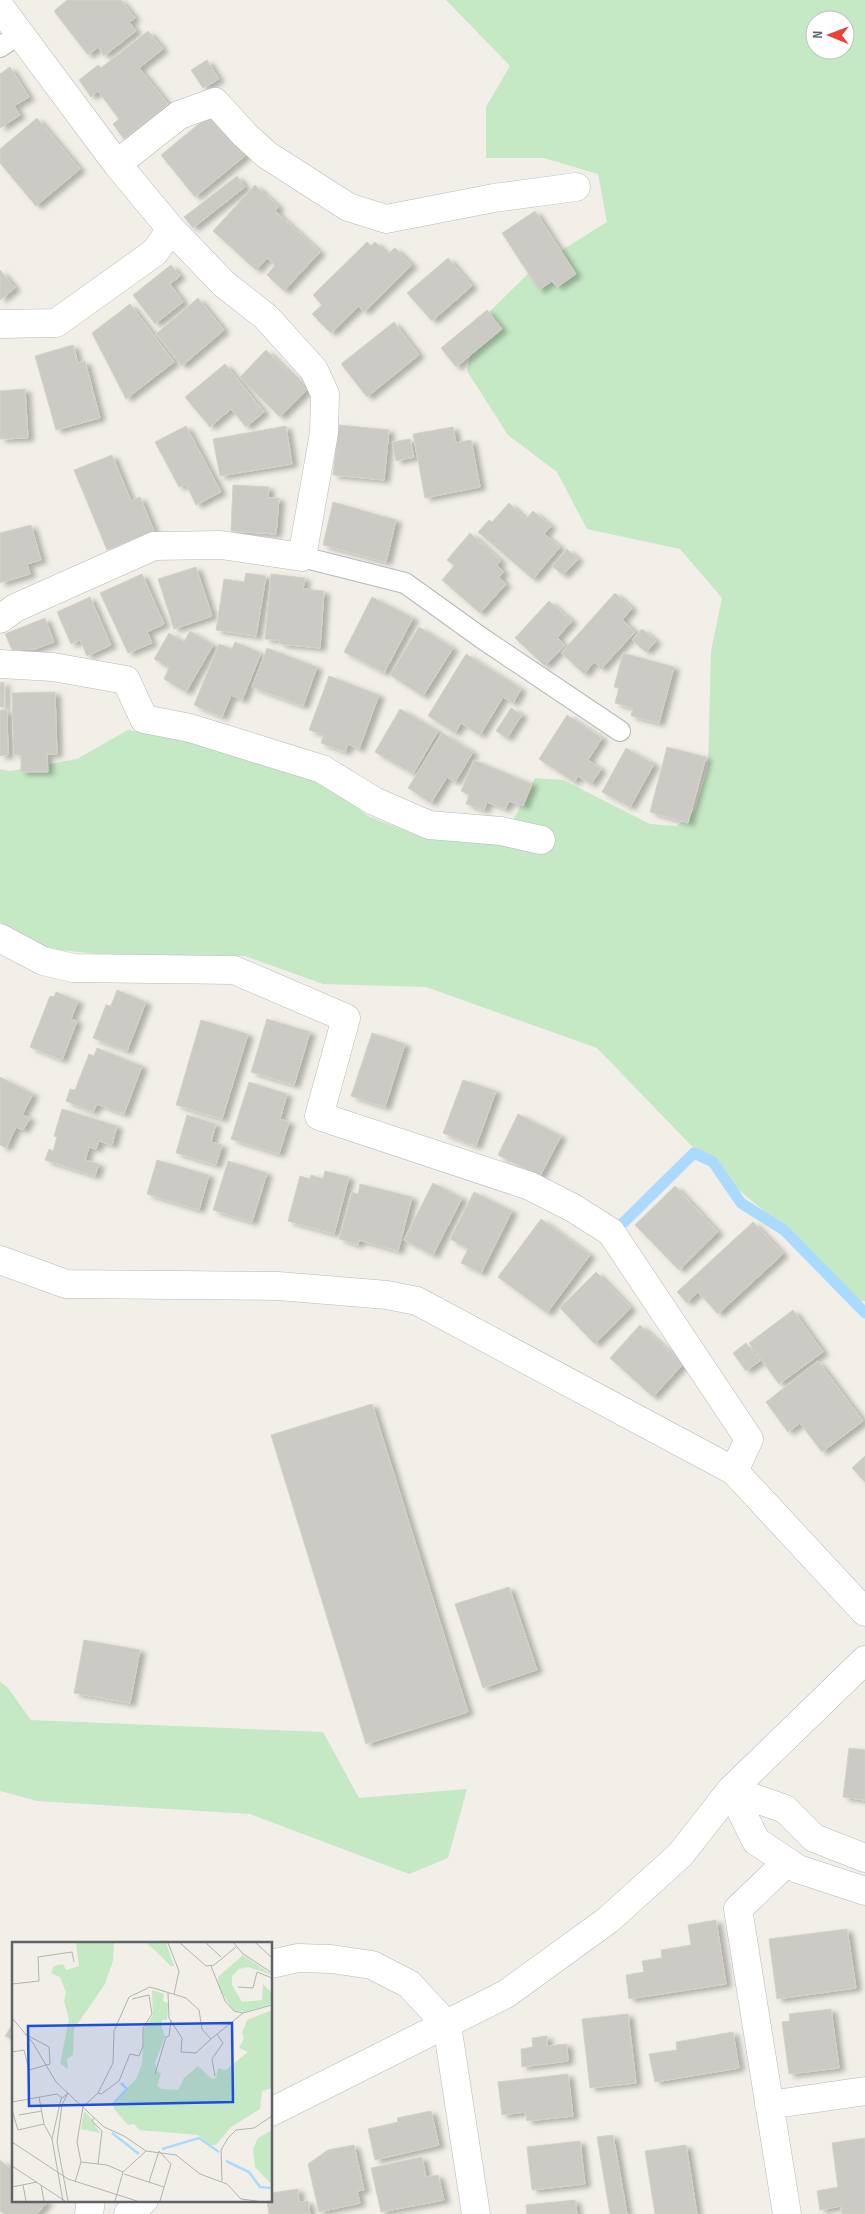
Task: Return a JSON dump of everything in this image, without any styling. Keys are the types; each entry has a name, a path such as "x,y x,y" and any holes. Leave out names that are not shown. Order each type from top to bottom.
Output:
{"street":[{"path":"0,7 11,40 171,229 224,284 266,317 314,370 325,394 324,433 302,557 221,545 154,546 16,608 0,619"},
{"path":"117,164 179,115 215,102 244,135 267,154 348,207 386,219 494,198 576,187"},
{"path":"0,324 56,323 155,252 171,229"},
{"path":"0,664 53,667 126,680 144,719 190,728 322,769 374,800 429,825 501,831 541,840"},
{"path":"0,938 43,961 73,968 234,970 346,1018 319,1116 530,1186 573,1208 611,1232 749,1439 734,1471"},
{"path":"0,1260 66,1284 278,1286 387,1295 417,1302 734,1471 865,1612"},
{"path":"272,2112 506,1994 608,1920 680,1855 731,1790 865,1660"},
{"path":"731,1790 785,1809 814,1838 865,1858"},
{"path":"731,1790 756,1841 787,1862 806,1872 865,1891"},
{"path":"787,1862 738,1909 787,2214"},
{"path":"272,1964 298,1958 331,1959 372,1965 408,1984 447,2025 476,2214"},
{"path":"769,2105 865,2091"},
{"path":"128,2214 142,2202"}],"lane":[{"path":"302,557 405,583 483,639 620,731"}],"green space":[{"path":"446,0 865,0 865,1301 851,1302 805,1246 712,1167 597,1048 426,987 323,984 245,956 99,954 49,949 24,938 0,922 0,769 10,771 77,759 128,730 183,740 322,780 368,816 419,836 512,822 535,778 563,780 650,824 677,826 695,810 708,767 711,651 722,598 680,549 587,529 557,472 508,435 467,371 476,325 535,267 607,222 598,174 544,158 486,158 486,107 510,66"},
{"path":"0,1682 7,1687 31,1720 323,1732 359,1798 467,1789 448,1858 409,1874 250,1814 37,1801 0,1791"}],"building":[{"path":"67,0 121,0 135,18 129,22 136,31 104,56 98,47 88,55 54,11"},
{"path":"148,31 163,49 139,68 168,104 124,139 113,124 119,119 98,91 91,97 79,80 98,65 101,68"},
{"path":"207,60 219,79 203,88 191,70"},
{"path":"10,67 29,97 14,106 20,115 0,128 0,74"},
{"path":"212,113 246,155 195,197 161,155"},
{"path":"37,118 80,169 36,206 0,163 0,149"},
{"path":"237,176 245,187 193,228 184,217"},
{"path":"255,185 279,207 275,211 320,252 284,291 267,275 275,265 267,258 256,270 213,231"},
{"path":"535,211 576,274 557,287 552,281 539,290 502,233"},
{"path":"367,242 371,246 375,242 387,254 395,248 412,265 364,312 359,306 331,333 312,314 322,305 313,295"},
{"path":"448,258 472,286 432,321 407,293"},
{"path":"171,265 180,276 170,284 183,302 155,324 133,295"},
{"path":"0,270 15,288 0,300"},
{"path":"198,298 224,330 182,366 156,334"},
{"path":"130,304 174,362 126,399 92,333"},
{"path":"487,310 502,329 456,367 441,348"},
{"path":"394,322 419,355 367,397 341,364"},
{"path":"73,345 78,363 85,361 100,418 56,430 35,356"},
{"path":"266,350 307,390 280,417 240,377"},
{"path":"225,364 264,412 246,427 231,409 210,427 185,397"},
{"path":"25,389 28,438 0,439 0,391"},
{"path":"339,425 389,430 384,480 333,475"},
{"path":"186,426 221,492 196,505 186,484 179,487 155,442"},
{"path":"286,426 292,464 220,476 213,439"},
{"path":"453,427 456,443 471,440 480,487 425,498 413,434"},
{"path":"410,439 414,457 396,461 392,442"},
{"path":"112,455 131,501 140,497 154,531 107,550 74,470"},
{"path":"233,485 269,487 268,498 279,498 276,534 231,531"},
{"path":"333,502 396,520 386,562 323,545"},
{"path":"509,503 526,519 533,511 551,526 544,534 560,547 533,579 478,532 489,520 492,522"},
{"path":"31,525 41,560 27,564 30,574 0,583 0,533"},
{"path":"470,533 501,561 497,565 504,572 499,577 506,584 480,613 442,580 454,566 447,560"},
{"path":"567,549 578,559 563,575 552,566"},
{"path":"196,567 212,616 174,629 158,579"},
{"path":"246,573 266,576 256,636 216,630 224,579 244,582"},
{"path":"142,574 164,624 147,632 152,643 128,653 100,593"},
{"path":"271,574 305,578 303,589 324,591 320,648 280,644 280,640 265,639"},
{"path":"615,593 632,608 622,620 635,632 601,669 594,662 584,674 561,653"},
{"path":"90,597 111,645 87,656 80,640 71,644 57,612"},
{"path":"372,597 413,618 384,673 344,652"},
{"path":"549,601 572,621 557,638 565,645 545,666 515,638"},
{"path":"45,618 54,642 35,649 12,650 5,634"},
{"path":"419,627 453,648 423,696 390,675"},
{"path":"642,629 656,641 646,652 632,640"},
{"path":"190,631 213,645 186,692 164,679 169,668 154,659 169,633 184,642"},
{"path":"235,642 261,653 242,700 231,695 222,717 194,705 219,644 232,649"},
{"path":"267,648 317,667 303,706 252,687"},
{"path":"623,653 674,667 659,723 631,716 633,708 615,703 619,688 614,687"},
{"path":"466,654 521,689 513,703 503,697 480,735 461,723 455,733 428,716"},
{"path":"329,676 379,695 359,749 348,744 345,752 321,743 324,735 309,730"},
{"path":"4,682 4,707 0,707 0,683"},
{"path":"55,692 57,754 47,754 48,772 21,772 21,755 14,755 12,693"},
{"path":"511,708 522,715 507,738 496,731"},
{"path":"400,709 438,731 413,774 375,752"},
{"path":"0,710 7,710 8,755 0,756"},
{"path":"567,715 602,738 588,760 601,769 591,784 578,776 574,782 539,759"},
{"path":"442,733 473,752 455,782 447,777 431,803 408,788"},
{"path":"667,747 706,757 688,823 650,812"},
{"path":"626,748 654,764 630,807 602,792"},
{"path":"474,760 532,784 523,806 509,801 505,809 487,802 484,810 466,804 469,795 461,791"},
{"path":"117,990 146,1002 127,1051 93,1038 106,1005 111,1006"},
{"path":"56,992 78,1001 71,1019 77,1021 62,1060 30,1047 50,996 54,997"},
{"path":"267,1019 310,1032 294,1085 251,1072"},
{"path":"201,1020 248,1034 222,1119 176,1105"},
{"path":"372,1033 405,1044 385,1107 351,1096"},
{"path":"97,1048 142,1066 124,1114 97,1104 93,1112 66,1101 70,1089 75,1090 89,1054 94,1056"},
{"path":"0,1077 33,1094 22,1115 30,1118 23,1130 16,1127 6,1148 0,1145"},
{"path":"463,1080 496,1091 476,1146 443,1133"},
{"path":"249,1082 287,1094 280,1119 289,1122 279,1154 231,1139"},
{"path":"62,1109 117,1126 112,1145 99,1141 96,1149 89,1147 85,1160 99,1164 95,1176 45,1160 49,1149 53,1151 57,1137 54,1136"},
{"path":"518,1114 561,1136 540,1176 498,1155"},
{"path":"187,1115 216,1124 211,1142 222,1145 216,1165 176,1153"},
{"path":"157,1160 209,1175 199,1210 147,1194"},
{"path":"228,1161 267,1173 252,1222 213,1210"},
{"path":"325,1171 349,1177 334,1234 288,1221 300,1176 310,1179 311,1175 323,1179"},
{"path":"433,1183 462,1198 433,1255 404,1240"},
{"path":"360,1184 412,1197 398,1251 359,1240 358,1245 339,1239 352,1192 358,1194"},
{"path":"675,1186 718,1232 679,1270 635,1225"},
{"path":"474,1192 512,1211 481,1273 461,1263 468,1249 450,1239"},
{"path":"541,1219 590,1255 547,1313 498,1277"},
{"path":"753,1222 783,1254 718,1314 698,1292 687,1303 677,1292"},
{"path":"596,1272 631,1308 595,1344 560,1308"},
{"path":"793,1310 823,1352 779,1384 749,1343"},
{"path":"640,1325 683,1364 653,1397 610,1358"},
{"path":"746,1343 760,1361 746,1371 733,1353"},
{"path":"818,1361 863,1421 822,1452 800,1423 788,1432 766,1402"},
{"path":"372,1404 468,1712 366,1744 271,1435"},
{"path":"865,1456 865,1482 852,1468"},
{"path":"509,1587 537,1670 483,1688 455,1604"},
{"path":"84,1640 140,1650 130,1703 74,1693"},
{"path":"849,1748 865,1750 865,1800 843,1797"},
{"path":"716,1920 726,1984 629,1999 626,1975 644,1972 642,1961 662,1958 661,1950 691,1945 688,1925"},
{"path":"847,1929 856,1988 777,1999 769,1939"},
{"path":"831,2009 839,2068 789,2074 782,2022 790,2021 789,2014"},
{"path":"628,2014 636,2083 590,2088 582,2019"},
{"path":"12,2025 12,2040 5,2036"},
{"path":"733,2032 739,2068 655,2082 649,2054 677,2050 676,2042"},
{"path":"547,2036 547,2046 567,2044 568,2061 522,2067 521,2049 533,2047 532,2038"},
{"path":"568,2074 573,2116 527,2121 525,2112 502,2115 498,2082"},
{"path":"431,2111 439,2145 375,2160 368,2129 398,2122 397,2118"},
{"path":"613,2135 627,2214 610,2214 597,2137"},
{"path":"865,2138 865,2214 842,2214 841,2206 820,2210 817,2191 838,2187 832,2143"},
{"path":"580,2141 585,2184 532,2190 527,2147"},
{"path":"354,2145 364,2190 357,2191 360,2203 319,2212 308,2164 328,2150"},
{"path":"686,2145 697,2214 655,2214 645,2151"},
{"path":"422,2157 426,2177 438,2175 444,2200 381,2212 371,2168"},
{"path":"0,2160 12,2170 12,2202 47,2202 37,2214 4,2214 0,2211"},
{"path":"298,2189 299,2202 308,2201 310,2214 269,2214 267,2202 272,2202 272,2193"},
{"path":"575,2200 577,2214 527,2214 526,2205"}],"waterway":[{"path":"624,1222 694,1153 713,1162 741,1203 784,1230 865,1313"}]}
